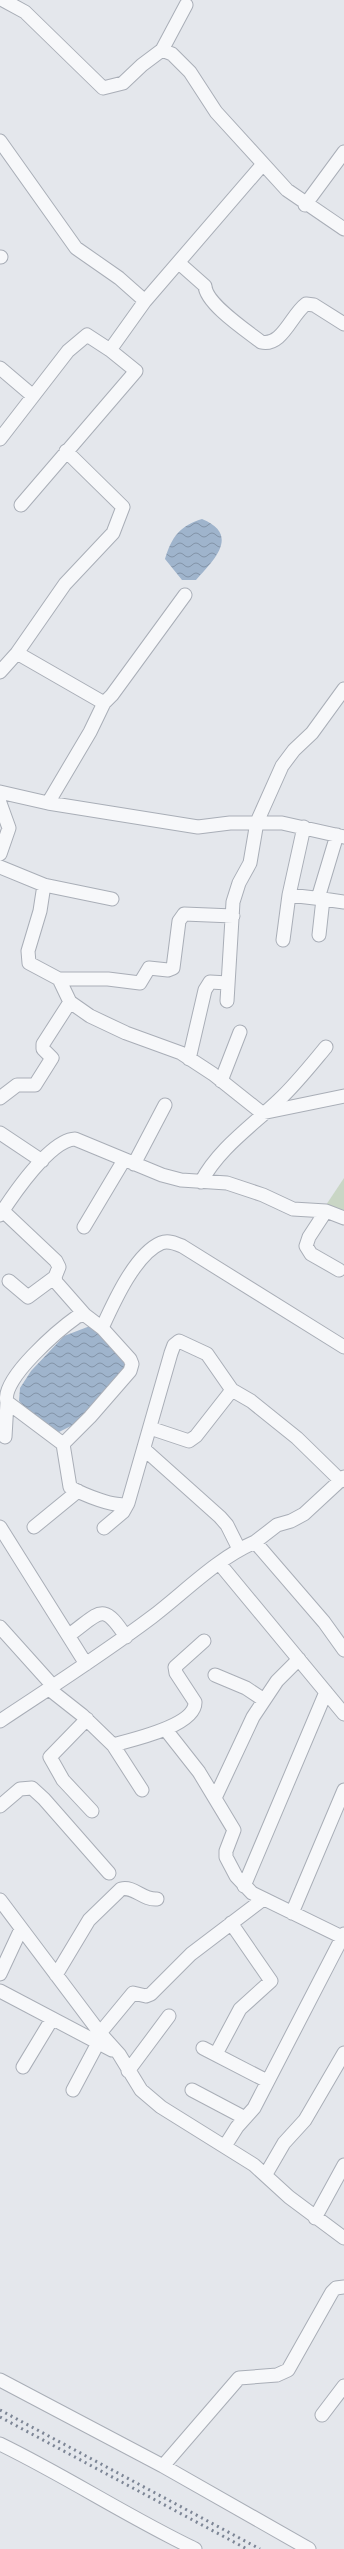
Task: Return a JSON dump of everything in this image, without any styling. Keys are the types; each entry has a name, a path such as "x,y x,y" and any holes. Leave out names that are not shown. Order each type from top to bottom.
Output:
{"street":[{"path":"3,0 25,12 103,88 123,83 142,65 162,50 186,5"},
{"path":"162,50 172,54 190,72 216,112 287,190 305,205 344,229"},
{"path":"0,141 76,248 119,278 145,301"},
{"path":"305,205 344,152"},
{"path":"110,350 145,301 263,164"},
{"path":"179,263 205,286 205,291 218,307 261,342 268,344 275,341 299,309 306,304 314,305 344,324"},
{"path":"0,439 68,351 87,335 110,350 136,371 21,505"},
{"path":"0,368 33,396"},
{"path":"0,672 16,653 65,584 113,533 123,507 66,451"},
{"path":"48,803 90,732 104,703 112,695 185,595"},
{"path":"16,653 104,703"},
{"path":"227,1001 232,916 236,891 252,857 257,822 282,766 294,750 312,733 344,690"},
{"path":"0,792 48,803 198,827 257,822 282,823 340,836 320,888 319,895 323,899 319,935"},
{"path":"0,803 9,828 0,854"},
{"path":"283,940 289,895 304,827"},
{"path":"0,868 44,885 112,899"},
{"path":"44,885 40,911 28,950 30,963 59,979 108,979 140,983 149,968 168,970 173,968 178,921 184,914 232,916"},
{"path":"289,895 344,902"},
{"path":"59,979 70,1002 90,1016 190,1059 262,1113 344,1096"},
{"path":"190,1059 205,990 210,982 228,983"},
{"path":"0,1098 11,1088 35,1085 39,1081 52,1058 44,1049 43,1044 70,1002"},
{"path":"221,1081 240,1032"},
{"path":"201,1182 221,1154 262,1113 282,1096 326,1047"},
{"path":"84,1227 129,1162 165,1105"},
{"path":"0,1132 42,1161"},
{"path":"10,1281 28,1297 55,1277 59,1267 56,1261 1,1213 42,1161 62,1142 75,1139 129,1162 181,1180 226,1183 244,1188 293,1209 326,1211 344,1218"},
{"path":"326,1211 309,1237 306,1246 311,1254 339,1270"},
{"path":"102,1328 129,1276 154,1248 161,1243 173,1242 258,1292 344,1347"},
{"path":"55,1277 56,1282 85,1315 102,1328 132,1364 130,1371 64,1444"},
{"path":"5,1437 4,1398 14,1376 36,1351 71,1321 78,1316 85,1315"},
{"path":"0,1720 51,1688 126,1637 219,1563 239,1549 255,1542 277,1525 301,1516 342,1478 297,1438 251,1401 232,1390 207,1354 182,1342 176,1342 128,1503 123,1512 104,1528"},
{"path":"150,1428 189,1441 196,1436 232,1390"},
{"path":"4,1398 64,1444 69,1485 78,1491 120,1506 128,1503"},
{"path":"144,1449 220,1517 227,1525 239,1549"},
{"path":"34,1527 78,1491"},
{"path":"0,1527 86,1664"},
{"path":"255,1542 324,1622 344,1650"},
{"path":"219,1563 344,1714"},
{"path":"69,1635 98,1615 104,1613 114,1618 126,1637"},
{"path":"0,1627 51,1688 113,1745 142,1790"},
{"path":"113,1745 166,1730 194,1708 195,1702 176,1673 175,1667 204,1641"},
{"path":"215,1798 253,1717 264,1700 299,1659"},
{"path":"215,1675 246,1688 264,1700"},
{"path":"244,1886 326,1692"},
{"path":"86,1719 50,1757 63,1780 92,1811"},
{"path":"166,1730 199,1772 234,1830 226,1852 226,1857 244,1886 262,1900 344,1937 254,2108 225,2146"},
{"path":"0,1806 20,1789 32,1788 44,1799 109,1873"},
{"path":"292,1913 344,1790"},
{"path":"56,1975 89,1920 120,1889 132,1889 146,1898 157,1899"},
{"path":"0,1900 56,1975 99,2038"},
{"path":"73,2090 99,2038 133,1993 146,1996 151,1994 192,1954 262,1900"},
{"path":"216,2054 240,2009 271,1982 231,1923"},
{"path":"0,1974 21,1929"},
{"path":"0,1992 52,2019 99,2038 119,2054 141,2090 152,2100 266,2174 316,2218 344,2238"},
{"path":"128,2071 169,2016"},
{"path":"23,2067 52,2019"},
{"path":"203,2048 267,2081"},
{"path":"266,2174 284,2143 305,2120 344,2053"},
{"path":"192,2090 245,2118"},
{"path":"316,2218 344,2165"},
{"path":"164,2466 239,2378 277,2374 288,2370 332,2292 336,2288 344,2287"},
{"path":"0,2380 164,2466 309,2549"},
{"path":"322,2415 344,2386"},
{"path":"0,2444 56,2473 141,2523 195,2549"}],"green space":[{"path":"344,1178 344,1217 324,1208"}],"water":[{"path":"202,519 214,525 220,533 222,540 220,548 210,565 196,580 182,580 165,559 174,538 178,533 188,525"},
{"path":"90,1326 120,1351 126,1369 83,1420 59,1432 38,1421 19,1401 20,1388 31,1371 64,1336"}],"railway":[{"path":"0,2410 260,2549"},
{"path":"0,2417 247,2549"}]}
